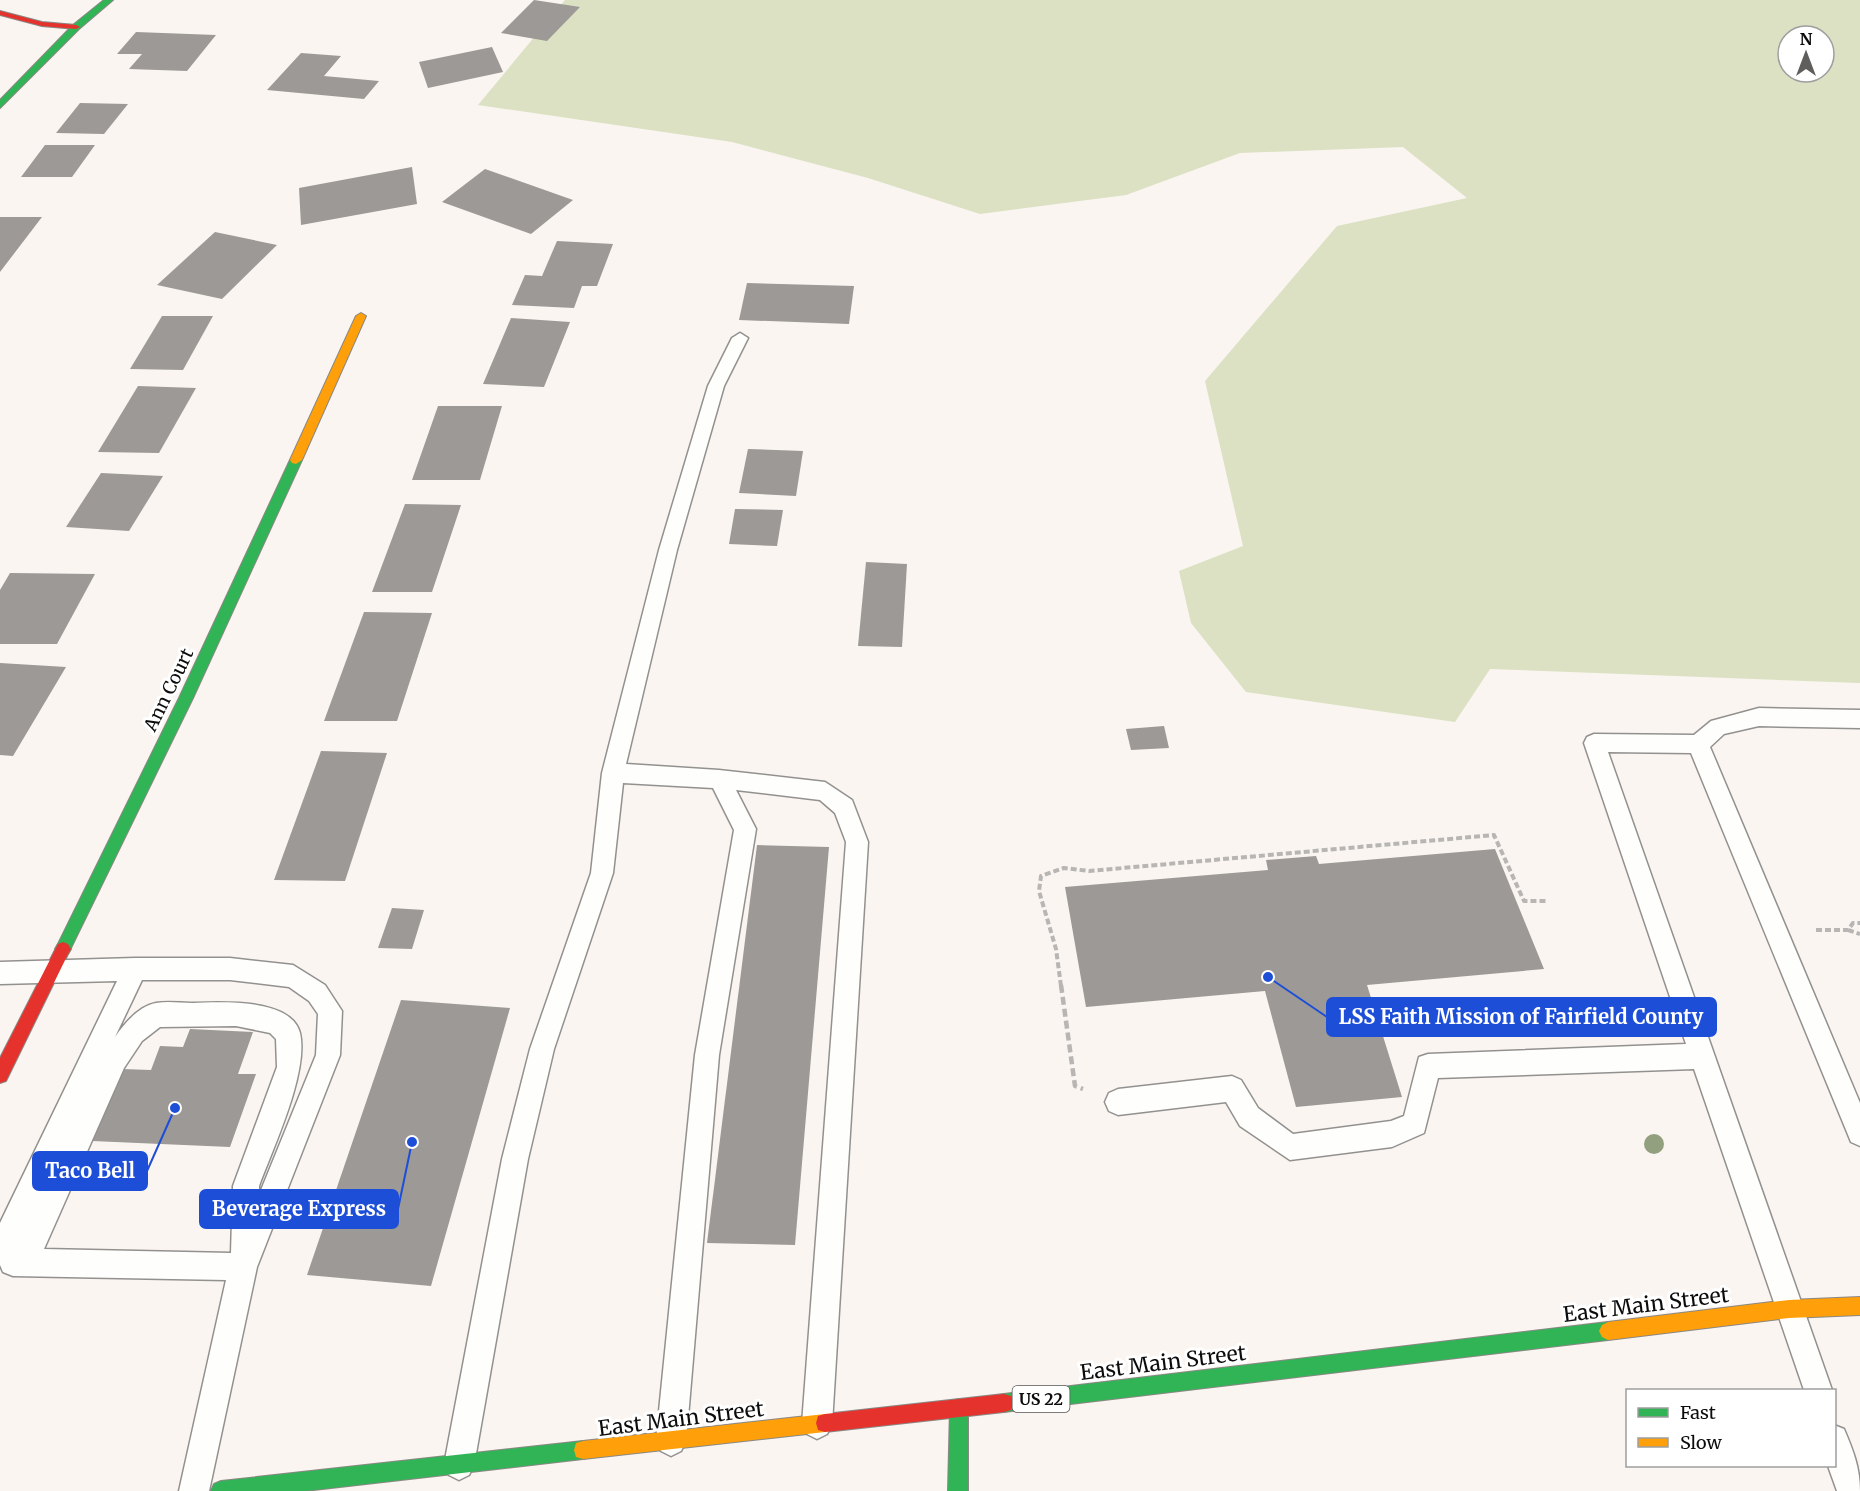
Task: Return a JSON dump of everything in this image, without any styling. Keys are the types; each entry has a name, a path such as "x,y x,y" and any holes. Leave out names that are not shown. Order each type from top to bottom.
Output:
{"street":[{"path":"0,105 76,27 109,0"},
{"path":"0,13 42,24 76,27"},
{"name":"Ann Court","path":"0,1075 54,970 266,530 361,316"},
{"name":"East Main Street","path":"221,1491 959,1408 1789,1309 1860,1306"},
{"path":"958,1491 959,1408"}],"lane":[{"path":"459,1465 514,1159 542,1049 602,873 613,774 671,539 716,387 740,338"},
{"path":"1818,1389 1594,743 1698,744 1718,727 1760,717 1860,719"},
{"path":"1698,744 1860,1133"},
{"path":"613,774 719,779 825,791 844,807 856,843 818,1424"},
{"path":"671,1441 707,1055 745,829 719,779"},
{"path":"0,1252 135,969"},
{"path":"0,973 54,970 230,969 293,976 317,993 330,1011 328,1055 243,1267 194,1491"},
{"path":"236,1014 276,1022 288,1034 289,1067 246,1186 243,1267 12,1263 115,1059 133,1032 156,1015 236,1014"},
{"path":"1118,1102 1232,1089 1249,1117 1290,1148 1392,1134 1415,1124 1428,1066 1702,1056"},
{"path":"1836,1445 1852,1491"}],"path":[{"path":"1118,1102 1075,1086 1056,949 1039,891 1041,876 1050,870 1069,866 1089,871 1494,835 1524,901 1547,902"},
{"path":"1848,930 1853,923 1860,923"},
{"path":"1776,929 1848,930 1860,934"}],"green space":[{"path":"565,0 1860,0 1860,683 1490,669 1455,722 1246,692 1191,623 1179,571 1243,546 1205,381 1337,226 1467,198 1403,147 1240,153 1126,195 980,214 868,178 732,142 478,105"}],"building":[{"path":"534,0 580,7 547,41 501,33"},
{"path":"136,32 216,35 187,71 129,69 142,54 117,54"},
{"path":"492,47 503,72 428,88 419,62"},
{"path":"301,53 341,56 324,76 379,81 364,99 267,90"},
{"path":"80,103 128,104 104,134 56,133"},
{"path":"45,145 95,145 72,177 21,177"},
{"path":"412,167 417,204 301,225 299,188"},
{"path":"485,169 573,200 531,234 442,202"},
{"path":"0,217 42,217 0,272"},
{"path":"215,232 277,245 222,299 157,285"},
{"path":"557,241 613,244 597,286 582,286 574,308 512,305 525,275 542,276"},
{"path":"747,283 854,286 849,324 739,320"},
{"path":"162,316 213,316 183,370 130,369"},
{"path":"511,318 570,322 544,387 483,384"},
{"path":"138,386 196,388 159,453 98,452"},
{"path":"438,406 502,406 480,480 412,480"},
{"path":"748,449 803,451 796,496 739,493"},
{"path":"101,473 163,476 129,531 66,527"},
{"path":"405,504 461,505 432,592 372,592"},
{"path":"735,509 783,510 777,546 729,544"},
{"path":"866,562 907,564 902,647 858,646"},
{"path":"10,573 95,574 57,644 0,644 0,590"},
{"path":"364,612 432,613 397,721 324,721"},
{"path":"0,663 66,667 13,756 0,755"},
{"path":"1164,726 1169,748 1131,750 1126,729"},
{"path":"321,751 387,753 345,881 274,880"},
{"path":"757,845 829,847 795,1245 707,1243"},
{"path":"1495,849 1544,969 1367,985 1402,1097 1296,1107 1265,991 1086,1007 1065,887 1268,870 1266,860 1316,856 1319,864"},
{"path":"392,908 424,910 412,949 378,948"},
{"path":"401,1000 510,1008 431,1286 307,1275"},
{"path":"190,1029 253,1032 238,1074 256,1074 230,1147 92,1141 122,1069 151,1070 160,1046 183,1047"}],"traffic: fast":[{"path":"0,105 76,27 109,0"},
{"path":"63,949 186,698 296,460"},
{"path":"1004,1403 1608,1331"},
{"path":"958,1491 959,1408"},
{"path":"221,1491 583,1450"}],"traffic: slow":[{"path":"296,460 361,316"},
{"path":"1608,1331 1789,1309 1860,1306"},
{"path":"583,1450 825,1423"}],"traffic: jam":[{"path":"0,13 42,24 76,27"},
{"path":"0,1075 63,949"},
{"path":"825,1423 1004,1403"}],"place":[{"name":"LSS Faith Mission of Fairfield County","path":"1268,977"},
{"name":"Taco Bell","path":"175,1108"},
{"name":"Beverage Express","path":"412,1142"}]}
